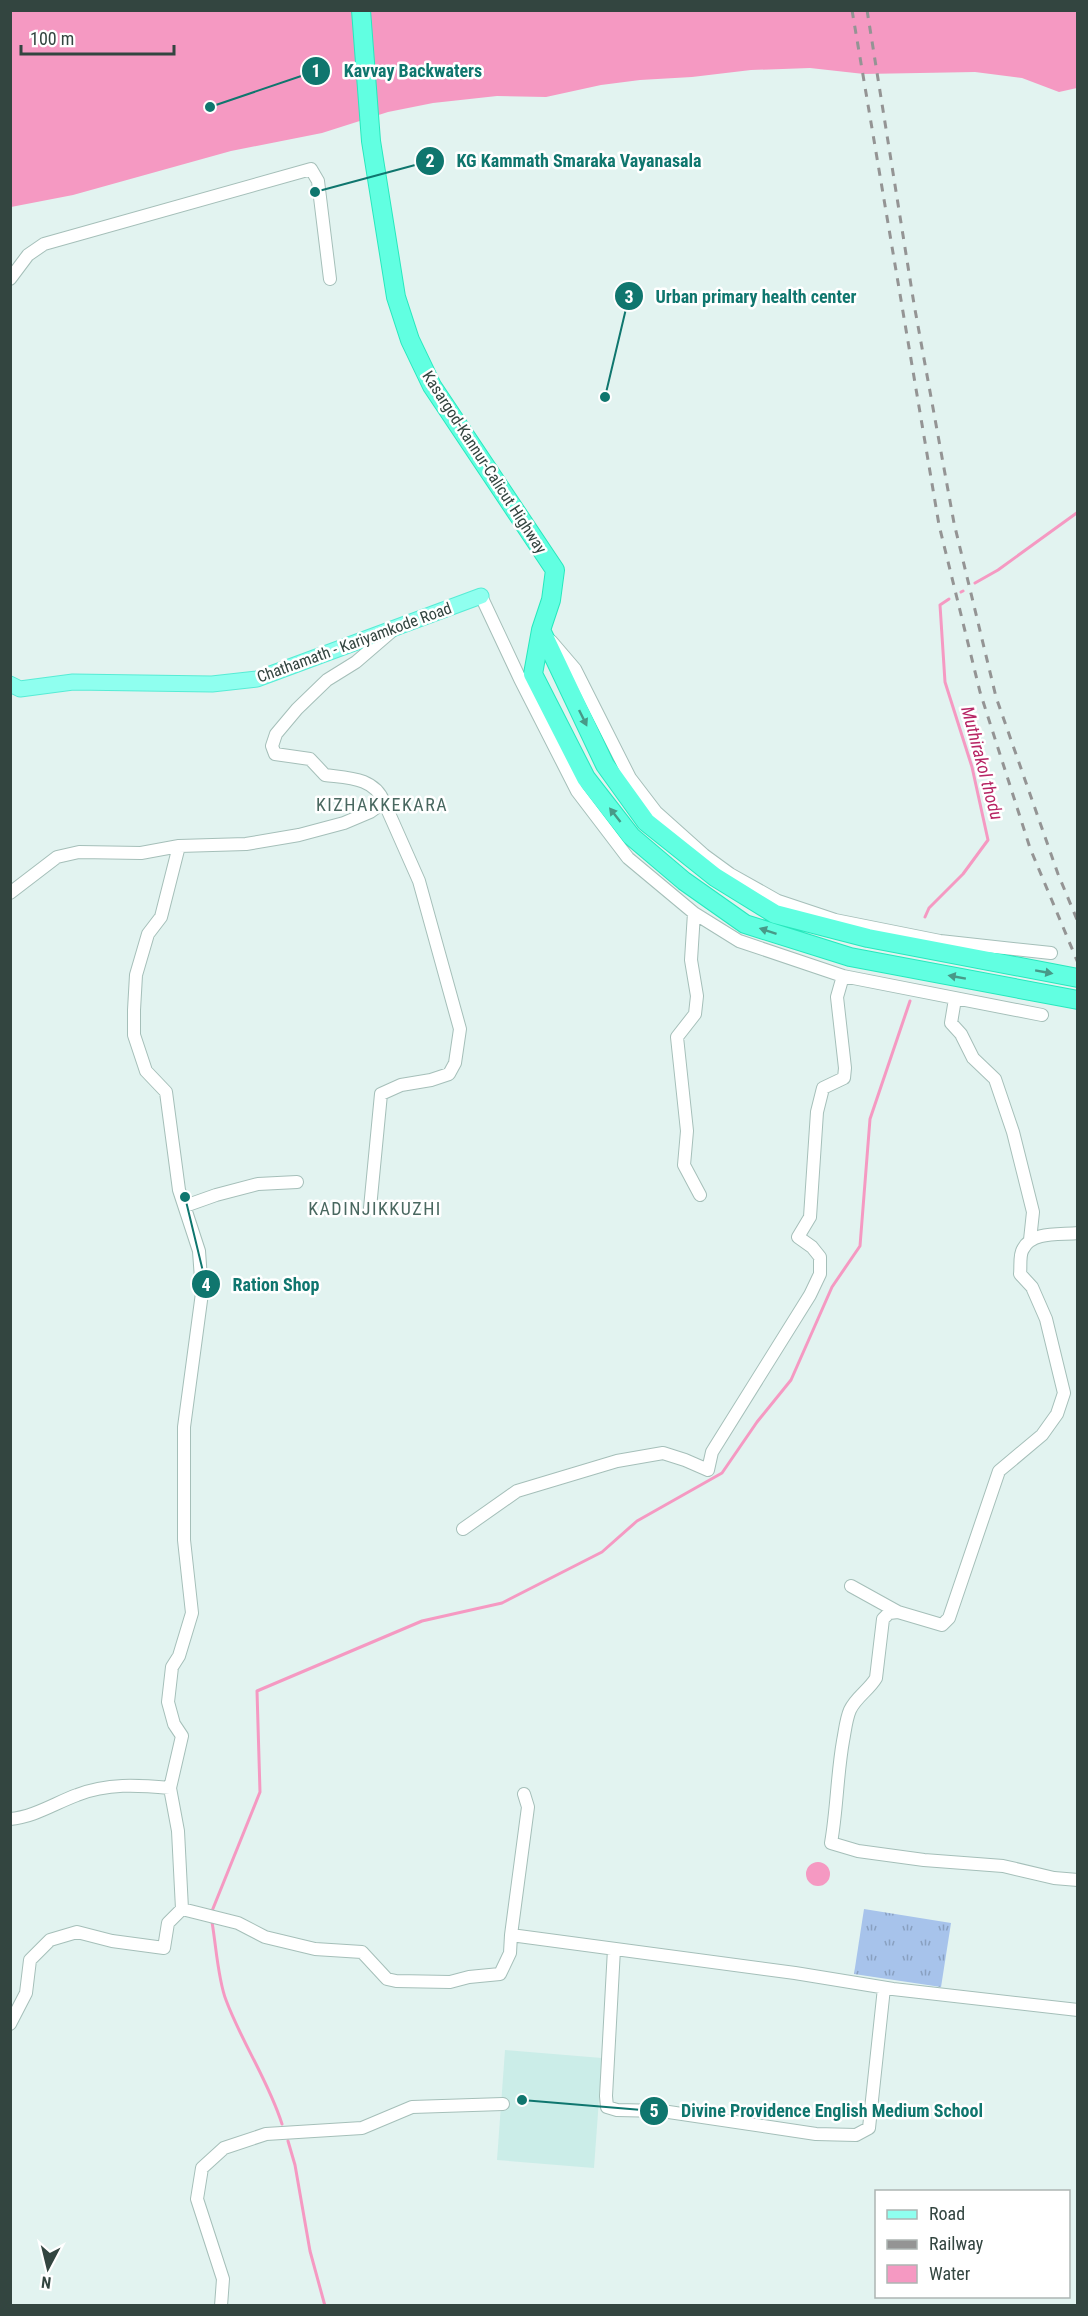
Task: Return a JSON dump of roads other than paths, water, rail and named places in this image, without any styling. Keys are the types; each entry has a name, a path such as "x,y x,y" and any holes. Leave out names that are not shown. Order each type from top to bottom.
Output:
{"highway":[{"name":"Kasargod-Kannur-Calicut Highway","path":"361,10 371,141 396,297 410,340 432,386 555,570 551,600 541,630 533,674 586,778 631,836 684,881 745,924 850,957 1077,1000"},
{"path":"541,630 605,765 646,822 715,878 775,914 868,938 1077,978"}],"main road":[{"name":"Chathamath - Kariyamkode Road","path":"10,684 20,689 73,682 212,684 257,679 482,596"}],"street":[{"path":"10,279 28,255 44,244 311,169 318,181 330,279"},
{"path":"482,596 520,679 577,791 628,858 694,913 739,941 843,976 1042,1015"},
{"path":"370,1208 381,1094 401,1085 432,1080 448,1074 455,1063 460,1029 419,881 376,789 358,779 325,775 310,759 275,754 272,746 276,734 297,709 327,680 356,662 393,630"},
{"path":"541,630 575,669 630,778 656,812 704,855 730,874 778,901 836,920 940,941 1051,953"},
{"path":"10,893 57,857 79,852 141,853 179,846 246,844 299,835 344,823 370,812 384,802"},
{"path":"10,2024 27,1993 30,1960 50,1940 77,1932 111,1941 164,1948 168,1923 182,1909 178,1831 170,1788 182,1736 174,1724 168,1702 172,1667 179,1656 192,1613 184,1540 184,1427 202,1293 199,1251 179,1190 166,1092 146,1071 134,1035 136,975 148,934 161,917 179,846"},
{"path":"694,913 691,960 697,996 695,1014 678,1037 687,1131 684,1165 700,1195"},
{"path":"463,1529 517,1491 617,1461 663,1453 708,1470 712,1452 810,1295 820,1274 820,1257 812,1247 798,1237 810,1217 817,1112 823,1088 844,1078 845,1068 837,997 843,976"},
{"path":"851,1586 898,1612 942,1625 949,1618 999,1470 1042,1435 1057,1414 1064,1393 1049,1329 1032,1287 1020,1274 1022,1251 1033,1236 1033,1212 1013,1132 994,1079 973,1058 961,1034 951,1023 954,999"},
{"path":"185,1206 216,1194 258,1184 297,1182"},
{"path":"1033,1236 1077,1233"},
{"path":"898,1612 888,1613 883,1619 876,1678 857,1698 849,1712 837,1774 831,1843 858,1851 924,1860 1003,1866 1054,1878 1077,1880"},
{"path":"10,1819 23,1818 79,1794 108,1786 142,1785 170,1788"},
{"path":"182,1909 228,1920 265,1936 315,1949 362,1952 387,1979 396,1981 450,1982 469,1977 500,1974 510,1953 528,1807 524,1794"},
{"path":"511,1935 795,1973 884,1988 1077,2010"},
{"path":"614,1949 606,2096 607,2107 617,2110 662,2111 816,2134 856,2135 869,2128 884,1988"},
{"path":"221,2306 223,2279 197,2199 202,2168 224,2148 266,2134 362,2128 412,2107 503,2104"}],"water":[{"path":"11,11 1077,11 1077,88 1059,92 1022,78 975,72 864,74 810,68 751,70 640,80 601,85 546,97 497,96 433,103 388,112 322,133 231,151 73,195 11,207"},
{"path":"818,1862 823,1863 829,1869 829,1879 823,1885 818,1886 813,1885 807,1879 806,1874 807,1869 813,1863"}],"waterway":[{"path":"975,583 998,570 1078,512"},
{"name":"Muthirakol thodu","path":"925,917 929,908 963,874 988,840 972,767 945,682 940,605 949,599"},
{"path":"212,1911 260,1792 257,1691 422,1621 502,1603 602,1552 637,1521 722,1473 757,1422 791,1380 832,1287 860,1246 870,1119 910,1001"},
{"path":"212,1922 223,1992 270,2092 282,2124"},
{"path":"288,2141 295,2165 310,2251 325,2306"}],"railway":[{"path":"852,10 939,525 980,692 1030,848 1078,963"},
{"path":"867,10 914,304 954,523 996,697 1058,874 1078,922"}],"place":[{"name":"Kavvay Backwaters","path":"210,107"},
{"name":"KG Kammath Smaraka Vayanasala","path":"315,192"},
{"name":"Urban primary health center","path":"605,397"},
{"name":"Ration Shop","path":"185,1197"},
{"name":"Divine Providence English Medium School","path":"522,2100"}],"district":[{"name":"KIZHAKKEKARA","path":"382,805"},
{"name":"KADINJIKKUZHI","path":"375,1209"}]}
